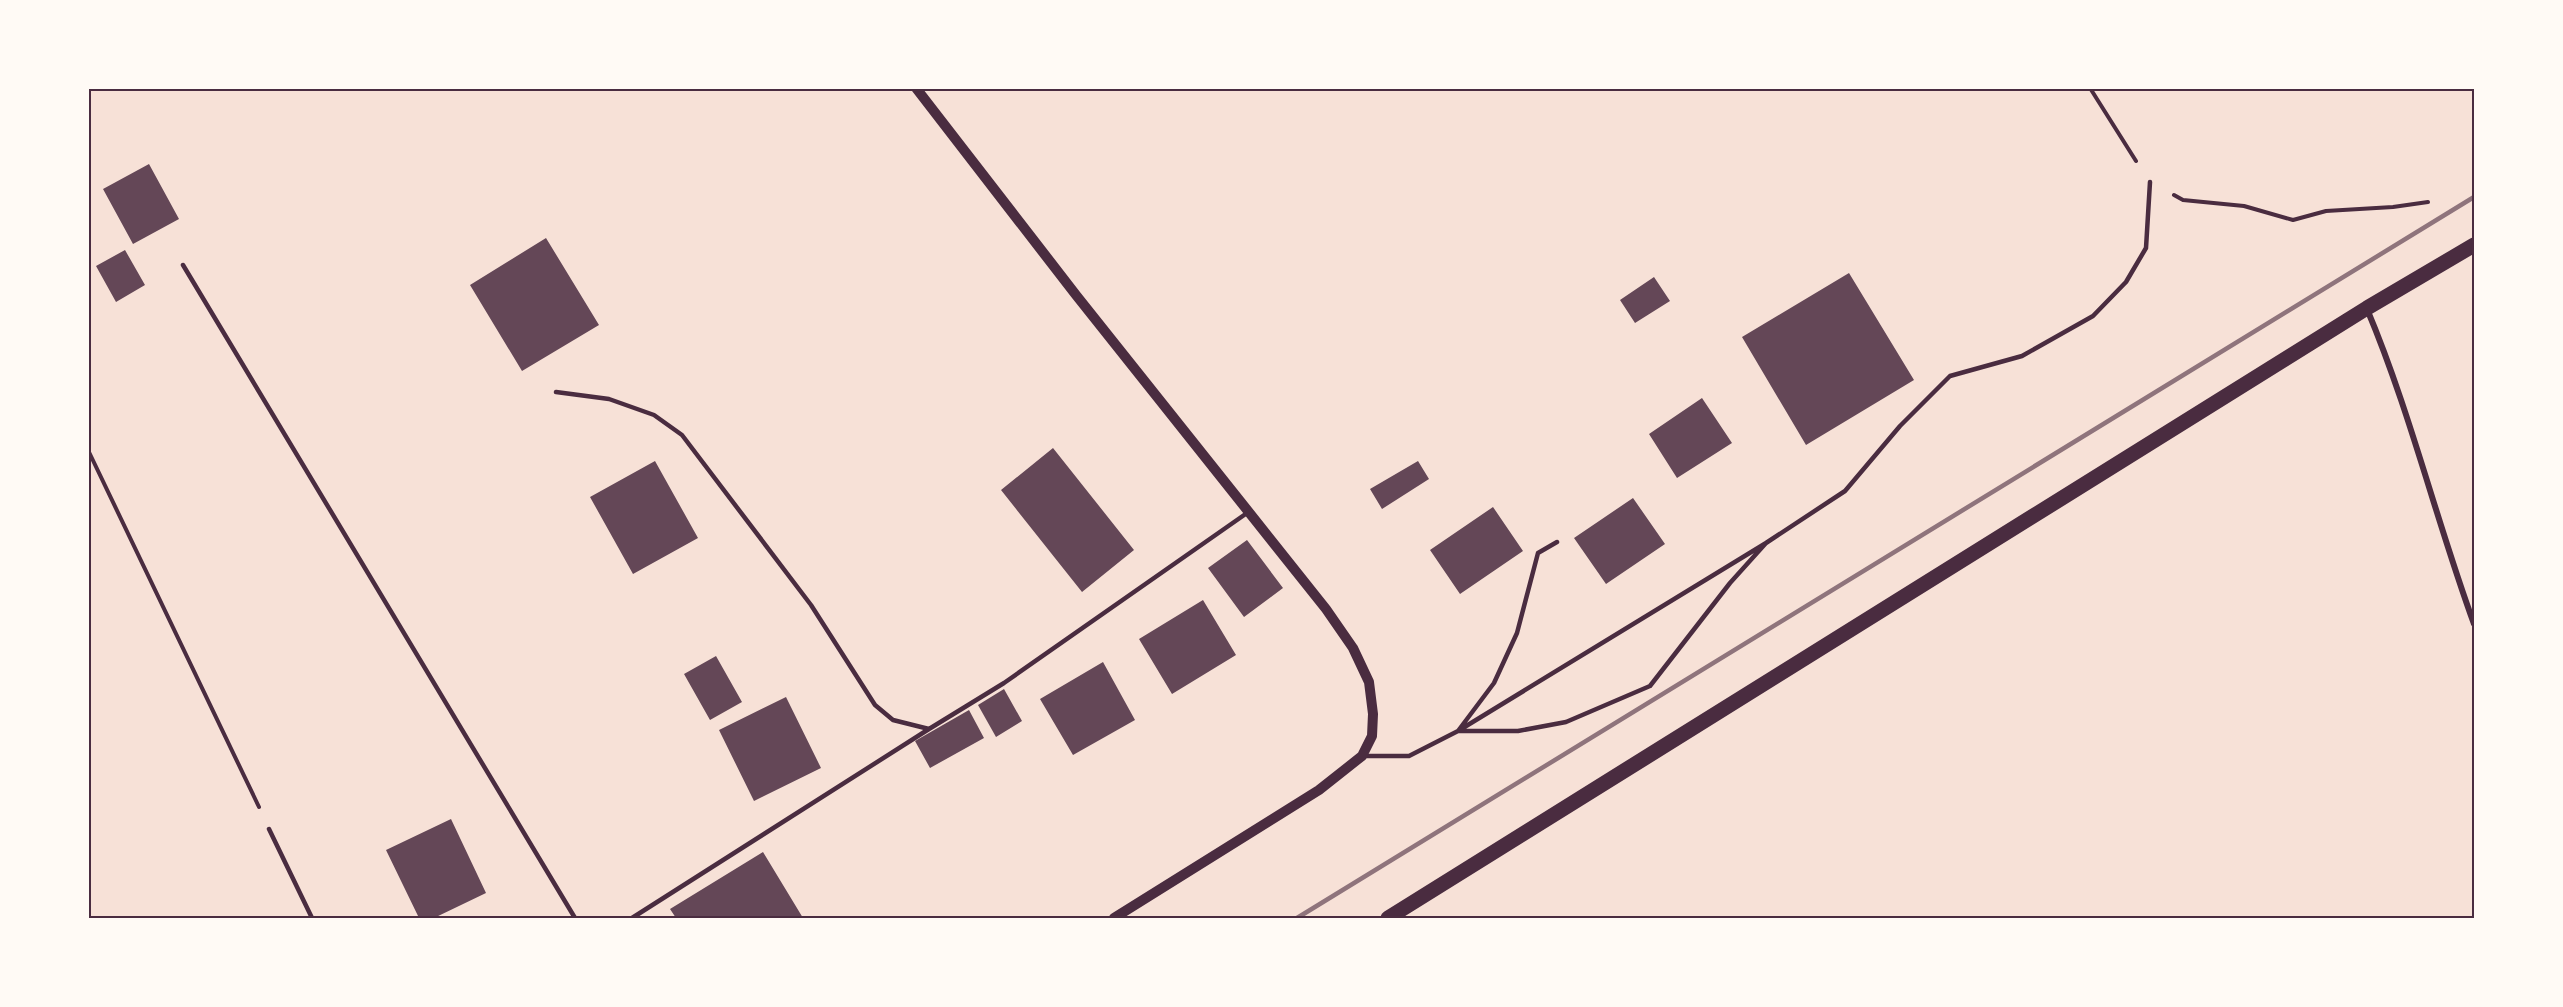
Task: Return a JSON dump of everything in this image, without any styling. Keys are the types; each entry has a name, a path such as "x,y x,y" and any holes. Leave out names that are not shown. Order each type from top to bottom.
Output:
{"main road":[{"path":"1388,918 2367,308 2475,245"}],"street":[{"path":"916,88 1069,286 1326,609 1353,648 1369,682 1373,714 1372,736 1362,756 1319,790 1114,918"},
{"path":"2367,308 2386,354 2475,624"}],"lane":[{"path":"1362,756 1409,756 1458,731 1766,543 1845,491 1900,426 1950,376 2022,356 2093,316 2126,282 2146,248 2150,182"},
{"path":"183,265 576,918"},
{"path":"556,392 609,399 654,414 682,435 811,605 875,705 893,720 928,729"},
{"path":"632,918 928,729 1004,684 1250,512"},
{"path":"1458,731 1494,683 1517,633 1538,553 1557,542"},
{"path":"1458,731 1518,731 1566,722 1650,686 1730,583 1766,543"},
{"path":"269,829 312,918"}],"path":[{"path":"2090,88 2150,182 2182,200 2244,206 2294,220 2326,212 2428,202"},
{"path":"88,450 269,829"}],"building":[{"path":"149,164 179,219 133,244 103,189"},
{"path":"546,238 599,325 522,371 470,285"},
{"path":"125,250 145,285 116,302 96,266"},
{"path":"1849,273 1914,380 1806,445 1742,337"},
{"path":"1654,277 1670,301 1635,323 1620,300"},
{"path":"1702,398 1732,443 1677,478 1649,434"},
{"path":"1053,448 1134,550 1082,592 1001,490"},
{"path":"655,461 698,538 633,574 590,497"},
{"path":"1418,461 1429,479 1382,509 1370,489"},
{"path":"1633,498 1665,544 1606,584 1574,538"},
{"path":"1493,507 1523,551 1460,594 1430,550"},
{"path":"1247,540 1283,588 1244,617 1208,568"},
{"path":"1203,600 1236,655 1172,694 1139,639"},
{"path":"716,656 742,702 710,720 684,674"},
{"path":"1103,662 1135,720 1073,755 1040,699"},
{"path":"1004,689 1022,721 996,737 978,705"},
{"path":"786,697 821,768 754,801 719,730"},
{"path":"969,710 984,738 930,768 915,741"},
{"path":"451,819 486,893 434,918 419,918 386,850"},
{"path":"763,852 803,918 676,918 670,909"}],"railway":[{"path":"1297,918 2474,197"}]}
